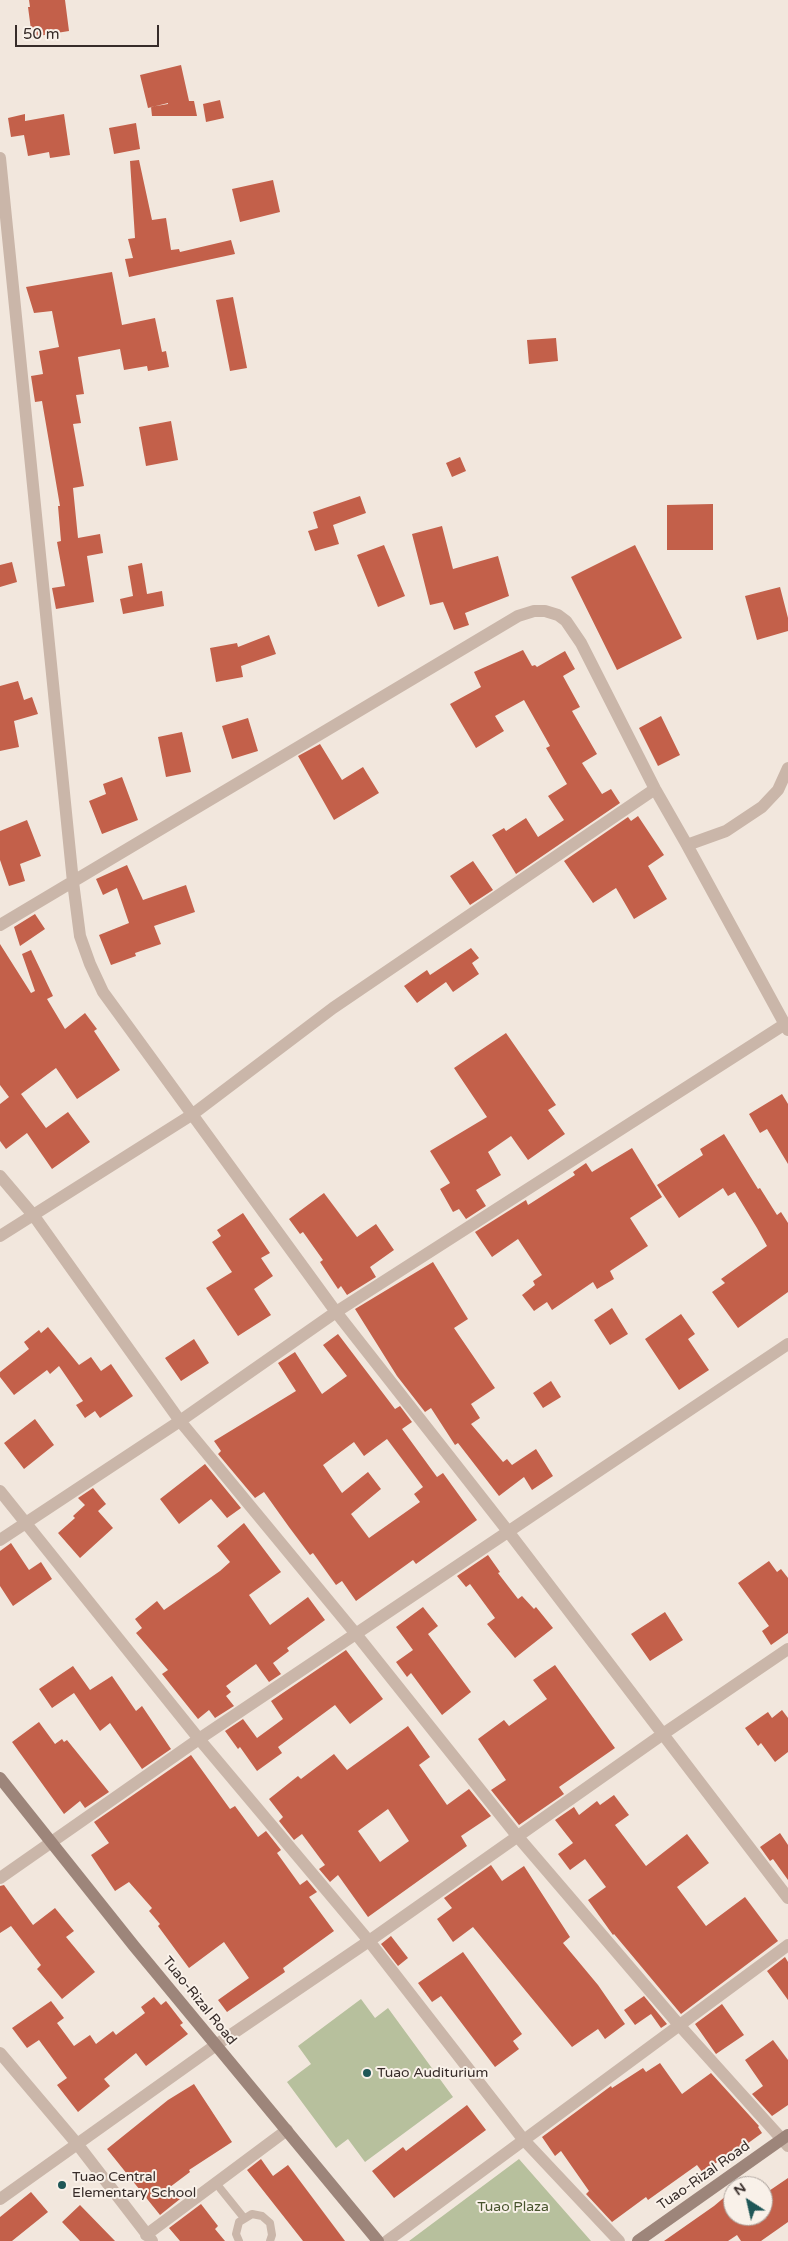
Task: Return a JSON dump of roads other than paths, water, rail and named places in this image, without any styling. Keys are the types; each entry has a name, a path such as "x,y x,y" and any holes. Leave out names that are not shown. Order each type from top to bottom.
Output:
{"main road":[{"name":"Tuao-Rizal Road","path":"0,1778 216,2046 378,2241"},
{"name":"Tuao-Rizal Road","path":"638,2241 786,2140"}],"street":[{"path":"0,158 72,882 80,936 90,964 104,992 336,1312 507,1530 788,1898"},
{"path":"0,925 518,616 545,611 566,620 590,659 655,790 688,845 786,1027 336,1312 180,1421 0,1540"},
{"path":"688,845 726,830 762,807 778,790 788,768"},
{"path":"0,1236 193,1114 333,1008 655,790"},
{"path":"0,1176 34,1216 180,1421 356,1634 518,1837 680,2026 786,2140"},
{"path":"0,1878 199,1738 356,1634 507,1530 788,1344"},
{"path":"0,1491 199,1738 369,1941 523,2140 619,2241"},
{"path":"0,2199 663,1734 788,1649"},
{"path":"387,2241 788,1945"},
{"path":"0,2053 78,2146 149,2238 215,2182 287,2130"}],"lane":[{"path":"215,2182 244,2218"},
{"path":"239,2241 237,2228 244,2218 258,2214 267,2219 272,2229 270,2241"}],"place":[{"name":"Tuao Auditurium","path":"367,2073"},
{"name":"Tuao Central Elementary School","path":"62,2185"}],"park label":[{"name":"Tuao Plaza","path":"513,2207"}]}
